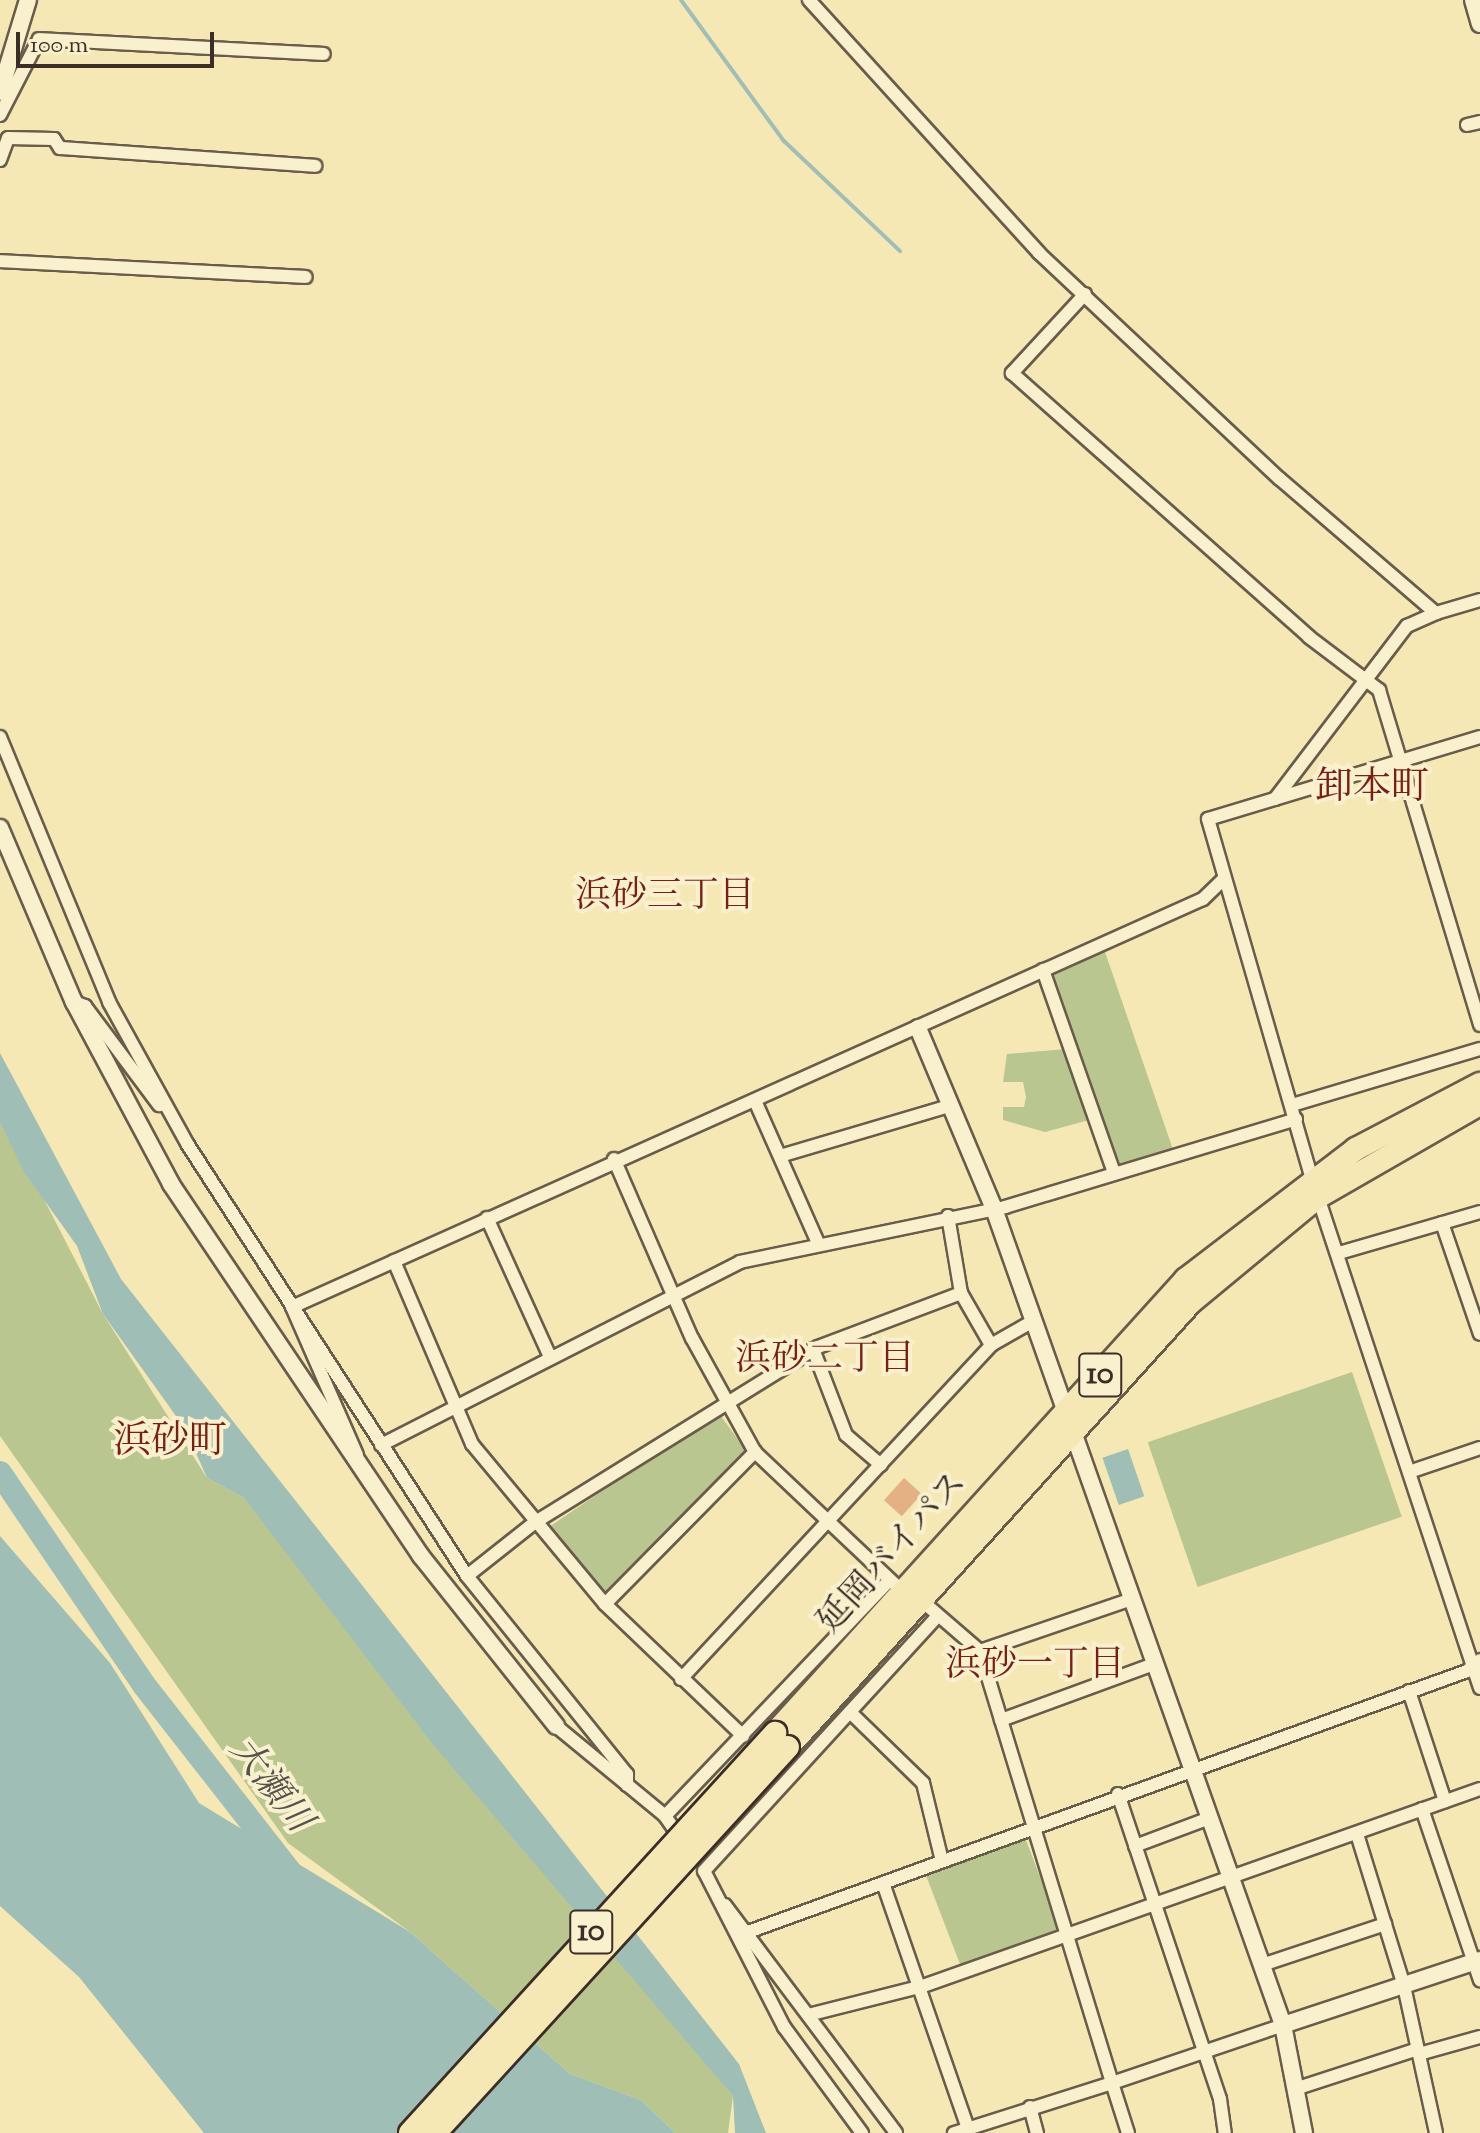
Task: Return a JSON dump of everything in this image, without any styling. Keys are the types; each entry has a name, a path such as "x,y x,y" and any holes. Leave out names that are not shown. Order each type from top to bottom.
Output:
{"highway":[{"name":"延岡バイパス","path":"410,2133 913,1597 1068,1425 1186,1279 1415,1114 1480,1084"},
{"name":"延岡バイパス","path":"1315,1188 1480,1104"},
{"name":"延岡バイパス","path":"435,2133 782,1740"}],"street":[{"path":"0,92 28,0"},
{"path":"809,0 924,132 1085,294 1280,479 1436,613"},
{"path":"1473,0 1480,24"},
{"path":"0,115 39,39 324,54"},
{"path":"0,160 8,138 54,139 60,148 315,166"},
{"path":"0,261 306,277"},
{"path":"1085,294 1012,373 1309,637 1379,690 1480,1025"},
{"path":"1275,799 1407,626 1436,613 1480,600"},
{"path":"0,737 109,1002 171,1114 467,1576 627,1774 627,1785"},
{"path":"1480,737 1208,819 1315,1188 1476,1662 1480,1688"},
{"path":"0,828 74,1002 171,1184 358,1465 556,1726 665,1816 896,2133"},
{"path":"292,1307 614,1159 746,1101 756,1103 1203,899 1224,879"},
{"path":"1043,970 1114,1173"},
{"path":"74,1002 85,1006 171,1114"},
{"path":"918,1028 993,1206 1283,2025 1298,2088 1304,2133"},
{"path":"1292,1105 1480,1049"},
{"path":"756,1103 819,1245"},
{"path":"780,1156 952,1105"},
{"path":"381,1445 456,1404 740,1262 993,1206 1296,1119"},
{"path":"614,1159 672,1294 723,1401 755,1452 913,1597 980,1651 1128,2133"},
{"path":"1339,1253 1480,1212"},
{"path":"948,1216 961,1293 991,1345"},
{"path":"487,1218 550,1357"},
{"path":"1442,1223 1480,1334"},
{"path":"394,1261 472,1444 534,1523 605,1604 743,1736"},
{"path":"467,1576 534,1523 723,1401 813,1349 961,1293"},
{"path":"292,1307 357,1449 358,1465"},
{"path":"681,1679 991,1345 1033,1321"},
{"path":"813,1349 846,1435 881,1465"},
{"path":"1409,1472 1480,1448"},
{"path":"605,1604 755,1452"},
{"path":"704,1871 850,1712 913,1597"},
{"path":"665,1816 743,1736 913,1597"},
{"path":"980,1651 1132,1599"},
{"path":"748,1932 1118,1794 1409,1691 1476,1662"},
{"path":"1001,1720 1154,1664"},
{"path":"1409,1691 1445,1801"},
{"path":"850,1712 923,1783 942,1861"},
{"path":"808,2015 923,1986 1480,1789"},
{"path":"1118,1794 1225,2133"},
{"path":"1422,1809 1477,1961 1480,1980"},
{"path":"1135,1846 1210,1818"},
{"path":"1357,1834 1404,1986 1436,2133"},
{"path":"704,1871 784,2027 862,2133"},
{"path":"883,1883 923,1986 968,2128"},
{"path":"1262,1965 1385,1924"},
{"path":"954,2133 1202,2054 1477,1961"},
{"path":"1298,2088 1480,2037"},
{"path":"1030,2107 1037,2133"}],"green space":[{"path":"1105,952 1172,1148 1118,1167 1050,971"},
{"path":"1066,1049 1089,1120 1045,1132 1003,1120 1003,1107 1024,1107 1026,1097 1023,1082 1003,1082 1007,1054"},
{"path":"0,1114 103,1314 207,1478 244,1498 733,2096 728,2133 675,2133 641,2100 570,2074 410,1932 288,1843 0,1436"},
{"path":"1352,1372 1402,1517 1198,1587 1148,1442"},
{"path":"718,1412 747,1452 605,1592 549,1527"},
{"path":"1024,1835 1061,1930 962,1968 925,1873"}],"water":[{"path":"0,1053 121,1279 739,2064 766,2133 735,2133 733,2096 435,1747 244,1498 207,1478 186,1430 103,1314 77,1246 24,1172 0,1122"},
{"path":"1128,1449 1144,1496 1119,1505 1102,1458"},
{"path":"0,1536 110,1663 199,1803 410,1932 570,2074 641,2100 675,2133 204,2133 79,1977 0,1906"}],"building":[{"path":"904,1478 922,1494 902,1516 884,1500"}],"waterway":[{"path":"681,0 784,141 900,251"},
{"name":"大瀬川","path":"0,1473 144,1685 291,1873"}],"district":[{"name":"卸本町","path":"1372,790"},
{"name":"浜砂三丁目","path":"665,898"},
{"name":"浜砂二丁目","path":"825,1361"},
{"name":"浜砂町","path":"170,1444"},
{"name":"浜砂一丁目","path":"1035,1667"}]}
